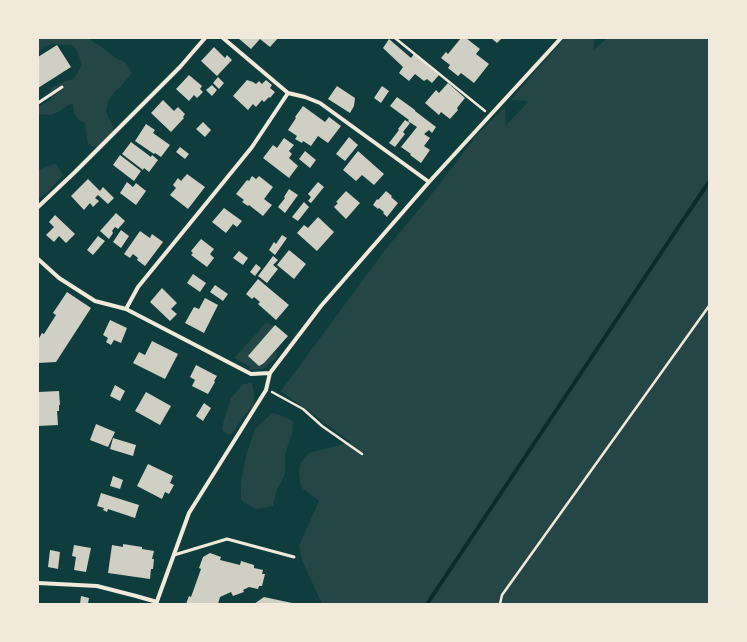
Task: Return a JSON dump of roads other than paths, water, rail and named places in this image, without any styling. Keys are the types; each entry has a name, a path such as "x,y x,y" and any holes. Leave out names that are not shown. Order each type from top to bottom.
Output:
{"street":[{"path":"38,207 180,67 205,38"},
{"path":"223,38 288,93 305,97 320,103 429,182"},
{"path":"38,583 97,586 156,603 189,513 266,390 270,373 321,306 429,182 561,38"},
{"path":"126,309 138,287 252,147 288,93"},
{"path":"38,259 59,278 95,301 126,309 251,374 270,373"}],"lane":[{"path":"38,103 62,87"},
{"path":"174,555 227,539 294,557"}],"waterway":[{"path":"427,604 709,182"}]}
